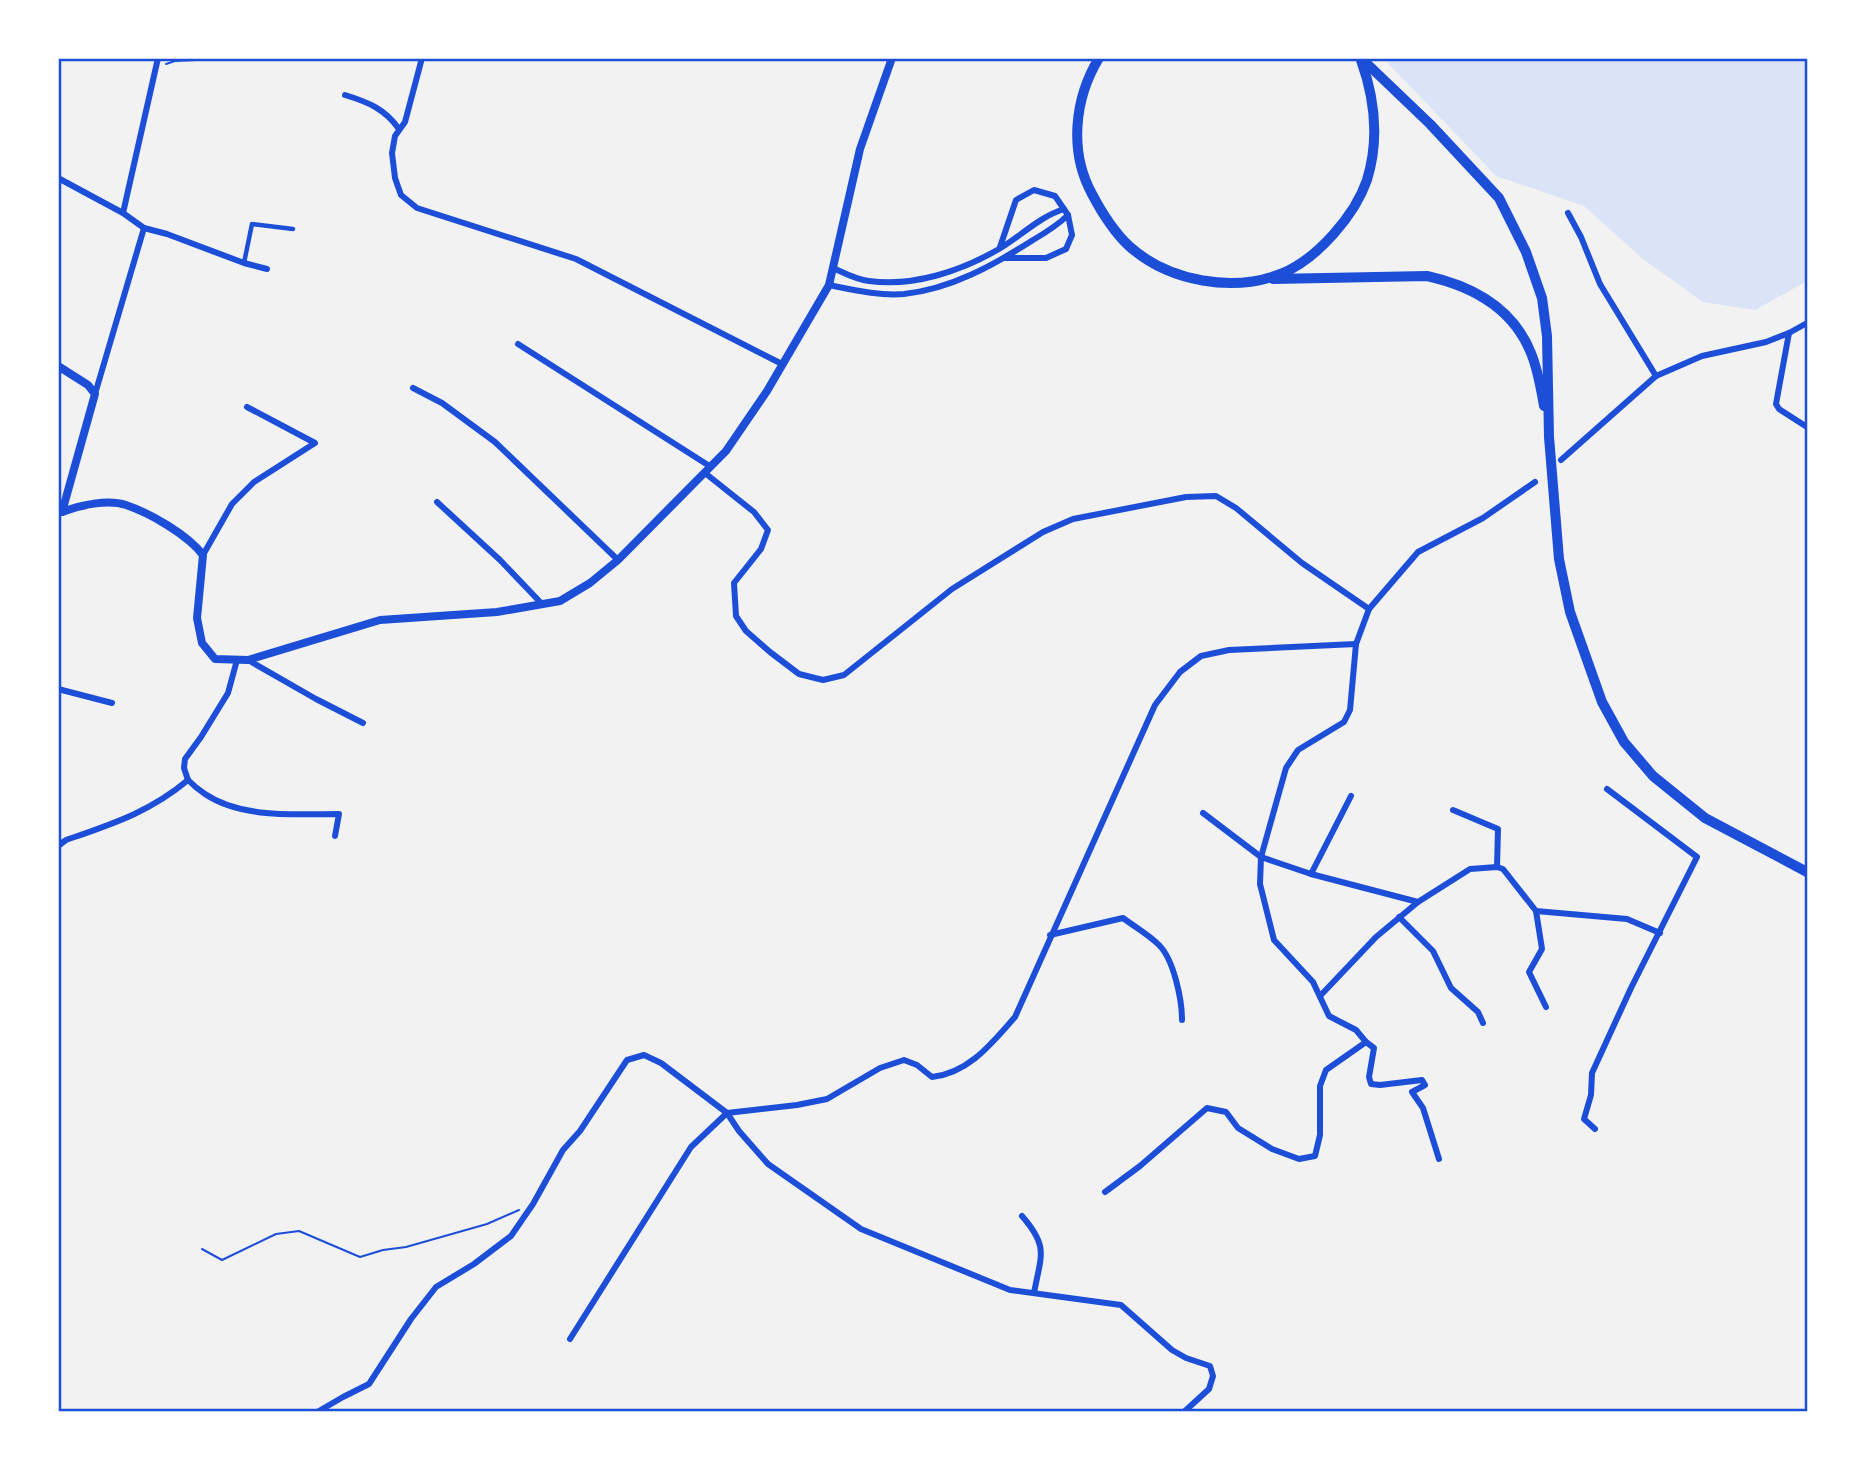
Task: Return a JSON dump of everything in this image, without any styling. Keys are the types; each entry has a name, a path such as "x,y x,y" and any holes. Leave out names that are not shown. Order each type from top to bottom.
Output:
{"highway":[{"path":"1099,58 1091,70 1080,103 1077,148 1085,181 1102,213 1129,246 1165,269 1198,280 1219,283 1258,279 1427,276 1452,281 1491,301 1506,314 1519,332 1532,355 1540,383 1549,437"},
{"path":"1258,279 1283,272 1301,263 1346,220 1355,207 1366,182 1375,136 1372,98 1361,58"},
{"path":"1361,58 1430,124 1499,198 1526,252 1542,298 1548,356 1549,437 1559,559 1570,612 1602,702 1624,742 1653,776 1705,818 1807,872"}],"main road":[{"path":"60,516 76,506 93,503 124,504 169,526 196,546 202,555 197,618 202,643 215,659 248,660 380,620 497,612 560,601 590,583 618,560 708,470 726,451 767,391 830,285 860,149 892,58"},
{"path":"58,366 88,385 95,394 62,493 60,516"}],"street":[{"path":"123,212 158,58"},
{"path":"422,58 405,122 395,136 395,178 401,195 417,208 576,259 782,364"},
{"path":"345,95 370,102 392,119 399,130"},
{"path":"58,178 123,212 144,228 267,269"},
{"path":"999,249 1016,200 1034,190 1055,197 1066,212 1072,235 1066,250 1046,258 1005,258"},
{"path":"833,268 866,281 903,283 935,276 999,249 1052,213 1066,212"},
{"path":"830,285 865,292 904,294 938,287 976,273 1005,258 1060,223 1066,212"},
{"path":"1568,213 1581,237 1600,285 1656,376"},
{"path":"244,262 252,224 293,229"},
{"path":"95,394 144,228"},
{"path":"1561,460 1656,376 1702,356 1766,342 1807,323"},
{"path":"1789,333 1776,404 1779,409 1807,428"},
{"path":"518,344 708,470 754,512 768,530 761,549 734,583 736,616 746,631 799,674 822,680 845,675 952,589 1044,532 1073,519 1186,497 1216,496 1236,508 1302,563 1369,609"},
{"path":"413,388 442,403 495,442 618,560"},
{"path":"202,555 232,504 254,482 315,443 247,407"},
{"path":"1439,1159 1423,1108 1412,1092 1425,1085 1422,1080 1371,1084 1369,1077 1374,1048 1356,1030 1329,1016 1313,982 1274,940 1260,884 1261,857 1286,768 1298,750 1345,722 1350,710 1356,644 1369,609 1418,552 1483,518 1535,482"},
{"path":"438,502 542,604"},
{"path":"570,1339 691,1147 727,1113 827,1099 880,1068 904,1060 917,1065 932,1077 948,1075 984,1053 1015,1017 1155,705 1180,672 1201,656 1229,650 1356,644"},
{"path":"237,660 228,693 185,760 184,768 188,780 206,795 230,805 268,814 339,814 335,836"},
{"path":"248,660 363,723"},
{"path":"58,689 112,703"},
{"path":"58,846 66,840 127,819 173,793 188,780"},
{"path":"1595,1129 1584,1119 1591,1095 1592,1073 1697,857 1607,789"},
{"path":"1311,874 1350,796"},
{"path":"1453,810 1498,830 1496,867"},
{"path":"1203,813 1261,857 1311,874 1418,902"},
{"path":"1321,995 1376,937 1418,902 1470,869 1496,867 1503,869 1536,911 1542,949 1529,972 1546,1007"},
{"path":"1536,911 1627,919 1660,933"},
{"path":"1399,917 1433,951 1451,988 1478,1012 1483,1023"},
{"path":"1050,935 1123,918 1161,947 1180,993 1182,1020"},
{"path":"1105,1192 1140,1166 1207,1108 1226,1112 1238,1128 1272,1149 1299,1159 1315,1156 1320,1135 1320,1086 1326,1070 1366,1042"},
{"path":"319,1411 369,1384 411,1319 436,1287 474,1264 511,1236 533,1204 562,1150 580,1131 626,1060 644,1055 661,1063 727,1113 768,1164 861,1230 1010,1290 1121,1305 1172,1350 1210,1366 1213,1376 1209,1389 1185,1411"},
{"path":"1022,1216 1035,1232 1042,1250 1034,1293"}],"path":[{"path":"156,66 175,61 217,59"},
{"path":"202,1249 222,1259 275,1234 299,1231 360,1257 487,1224 533,1204"}],"shaded area":[{"path":"1383,58 1807,58 1807,281 1755,310 1703,302 1643,259 1584,206 1496,176"}]}
